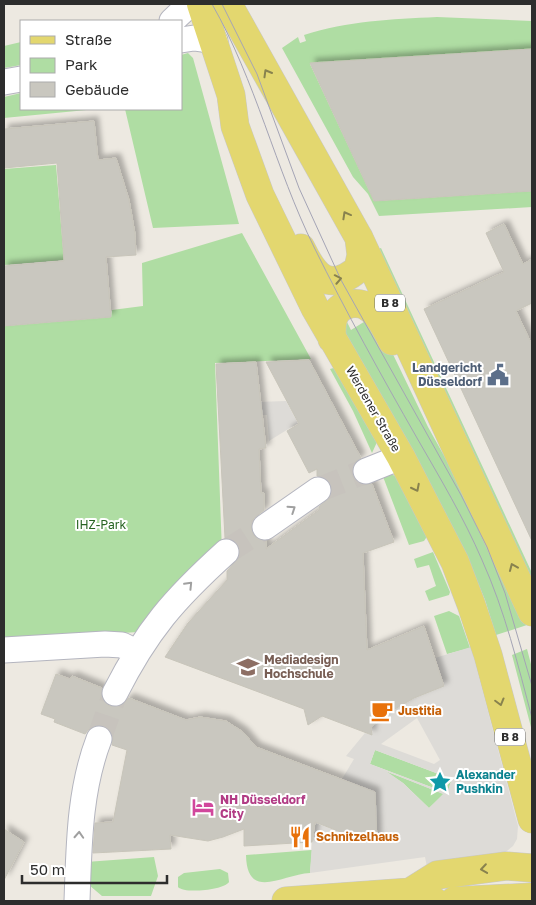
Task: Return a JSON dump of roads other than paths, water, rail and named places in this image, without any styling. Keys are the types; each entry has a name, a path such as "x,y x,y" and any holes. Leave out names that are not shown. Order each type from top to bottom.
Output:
{"main road":[{"name":"Werdener Straße","path":"201,4 215,41 230,95 235,126 260,195 288,256 332,339 401,457 455,562 471,604 532,819"},
{"name":"B 8","path":"228,4 359,238 456,444 532,612"},
{"path":"230,95 247,121 265,173 311,268 318,276 331,281 341,280 358,269 361,262 359,238"},
{"path":"332,339 331,325 337,311 343,306 354,304 368,307 378,315 433,426 456,444"},
{"path":"286,901 418,898 437,875 506,866 532,868"},
{"path":"454,901 532,897"}],"street":[{"path":"173,20 190,4"},
{"path":"182,40 194,38 215,41"},
{"path":"4,82 20,79"},
{"path":"366,471 401,457"},
{"path":"265,527 318,490"},
{"path":"116,693 136,652 172,603 226,552"},
{"path":"4,650 105,644 122,645 136,652"},
{"path":"77,901 80,819 87,777 99,740"}],"tunnel":[{"path":"318,490 366,471"},
{"path":"226,552 265,527"},
{"path":"99,739 115,693"}],"tram line":[{"path":"212,4 241,63 288,187 314,247 364,343 475,544 504,618 532,718"},
{"path":"222,4 257,74 299,188 341,280 461,495 487,547 505,593 532,686"}],"place":[{"name":"Landgericht Düsseldorf","path":"498,375"},
{"name":"Mediadesign Hochschule","path":"248,667"},
{"name":"Justitia","path":"382,711"},
{"name":"Alexander Pushkin","path":"440,782"},
{"name":"NH Düsseldorf City","path":"203,807"},
{"name":"Schnitzelhaus","path":"300,837"}],"park label":[{"name":"IHZ-Park","path":"101,525"}]}
